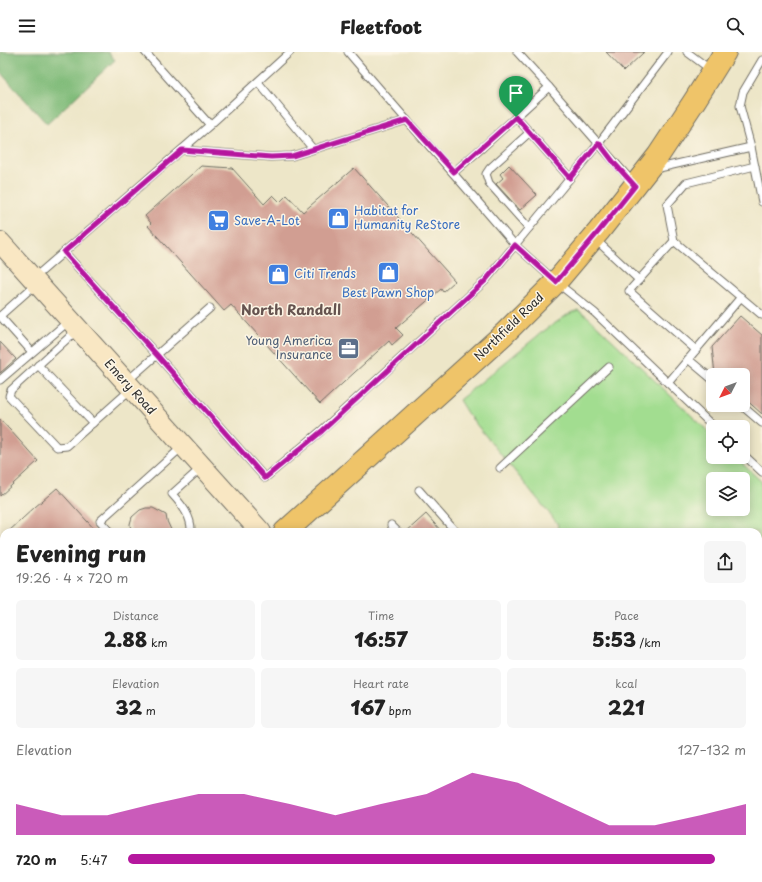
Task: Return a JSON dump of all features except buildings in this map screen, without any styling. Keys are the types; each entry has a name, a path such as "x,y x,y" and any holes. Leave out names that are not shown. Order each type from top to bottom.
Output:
{"main road":[{"name":"Northfield Road","path":"289,528 481,355 556,282 594,238 641,178 680,123 726,52"},
{"name":"Emery Road","path":"0,242 257,528"}],"lane":[{"path":"144,52 210,125"},
{"path":"32,352 1,319 35,281 64,252 182,150 290,52"},
{"path":"348,52 454,172 515,245 556,282 595,313 707,420"},
{"path":"517,52 599,143 615,164 641,178 751,147"},
{"path":"64,252 265,478 322,431 485,281 599,143 668,52"},
{"path":"687,52 713,72"},
{"path":"762,60 743,92 740,106 751,147 762,202"},
{"path":"258,82 313,149"},
{"path":"454,172 549,87"},
{"path":"516,117 570,178"},
{"path":"182,150 271,157 292,156 407,120"},
{"path":"529,228 489,183 486,174 490,168 530,132"},
{"path":"755,166 686,183 667,205 674,241 762,315"},
{"path":"594,238 639,280"},
{"path":"674,241 629,291 696,350"},
{"path":"668,383 741,297"},
{"path":"74,325 38,365 11,390 9,396 57,447 67,446 93,423 156,354 210,308"},
{"path":"0,380 32,352 74,325"},
{"path":"688,359 706,374"},
{"path":"38,365 93,423"},
{"path":"500,468 608,367"},
{"path":"749,412 762,423"},
{"path":"106,528 100,521 184,446"},
{"path":"750,461 762,472"},
{"path":"190,528 189,519 184,507 172,494 202,466"},
{"path":"419,490 452,528"},
{"path":"391,525 394,528"}],"green space":[{"path":"0,52 108,52 115,60 47,124 0,72"},
{"path":"578,310 587,316 706,429 706,464 743,464 762,482 762,528 558,528 558,524 467,413 459,400 541,333 567,315"}],"place":[{"name":"Habitat for Humanity ReStore","path":"339,218"},
{"name":"Save-A-Lot","path":"218,221"},
{"name":"Best Pawn Shop","path":"388,272"},
{"name":"Citi Trends","path":"278,274"},
{"name":"Young America Insurance","path":"348,348"}],"district":[{"name":"North Randall","path":"291,310"}],"route":[{"path":"516,117 570,178 599,143 615,164 635,186 556,282 515,245 485,281 322,431 265,478 64,252 182,150 271,157 292,156 407,120 454,172 484,147 516,117"}]}
